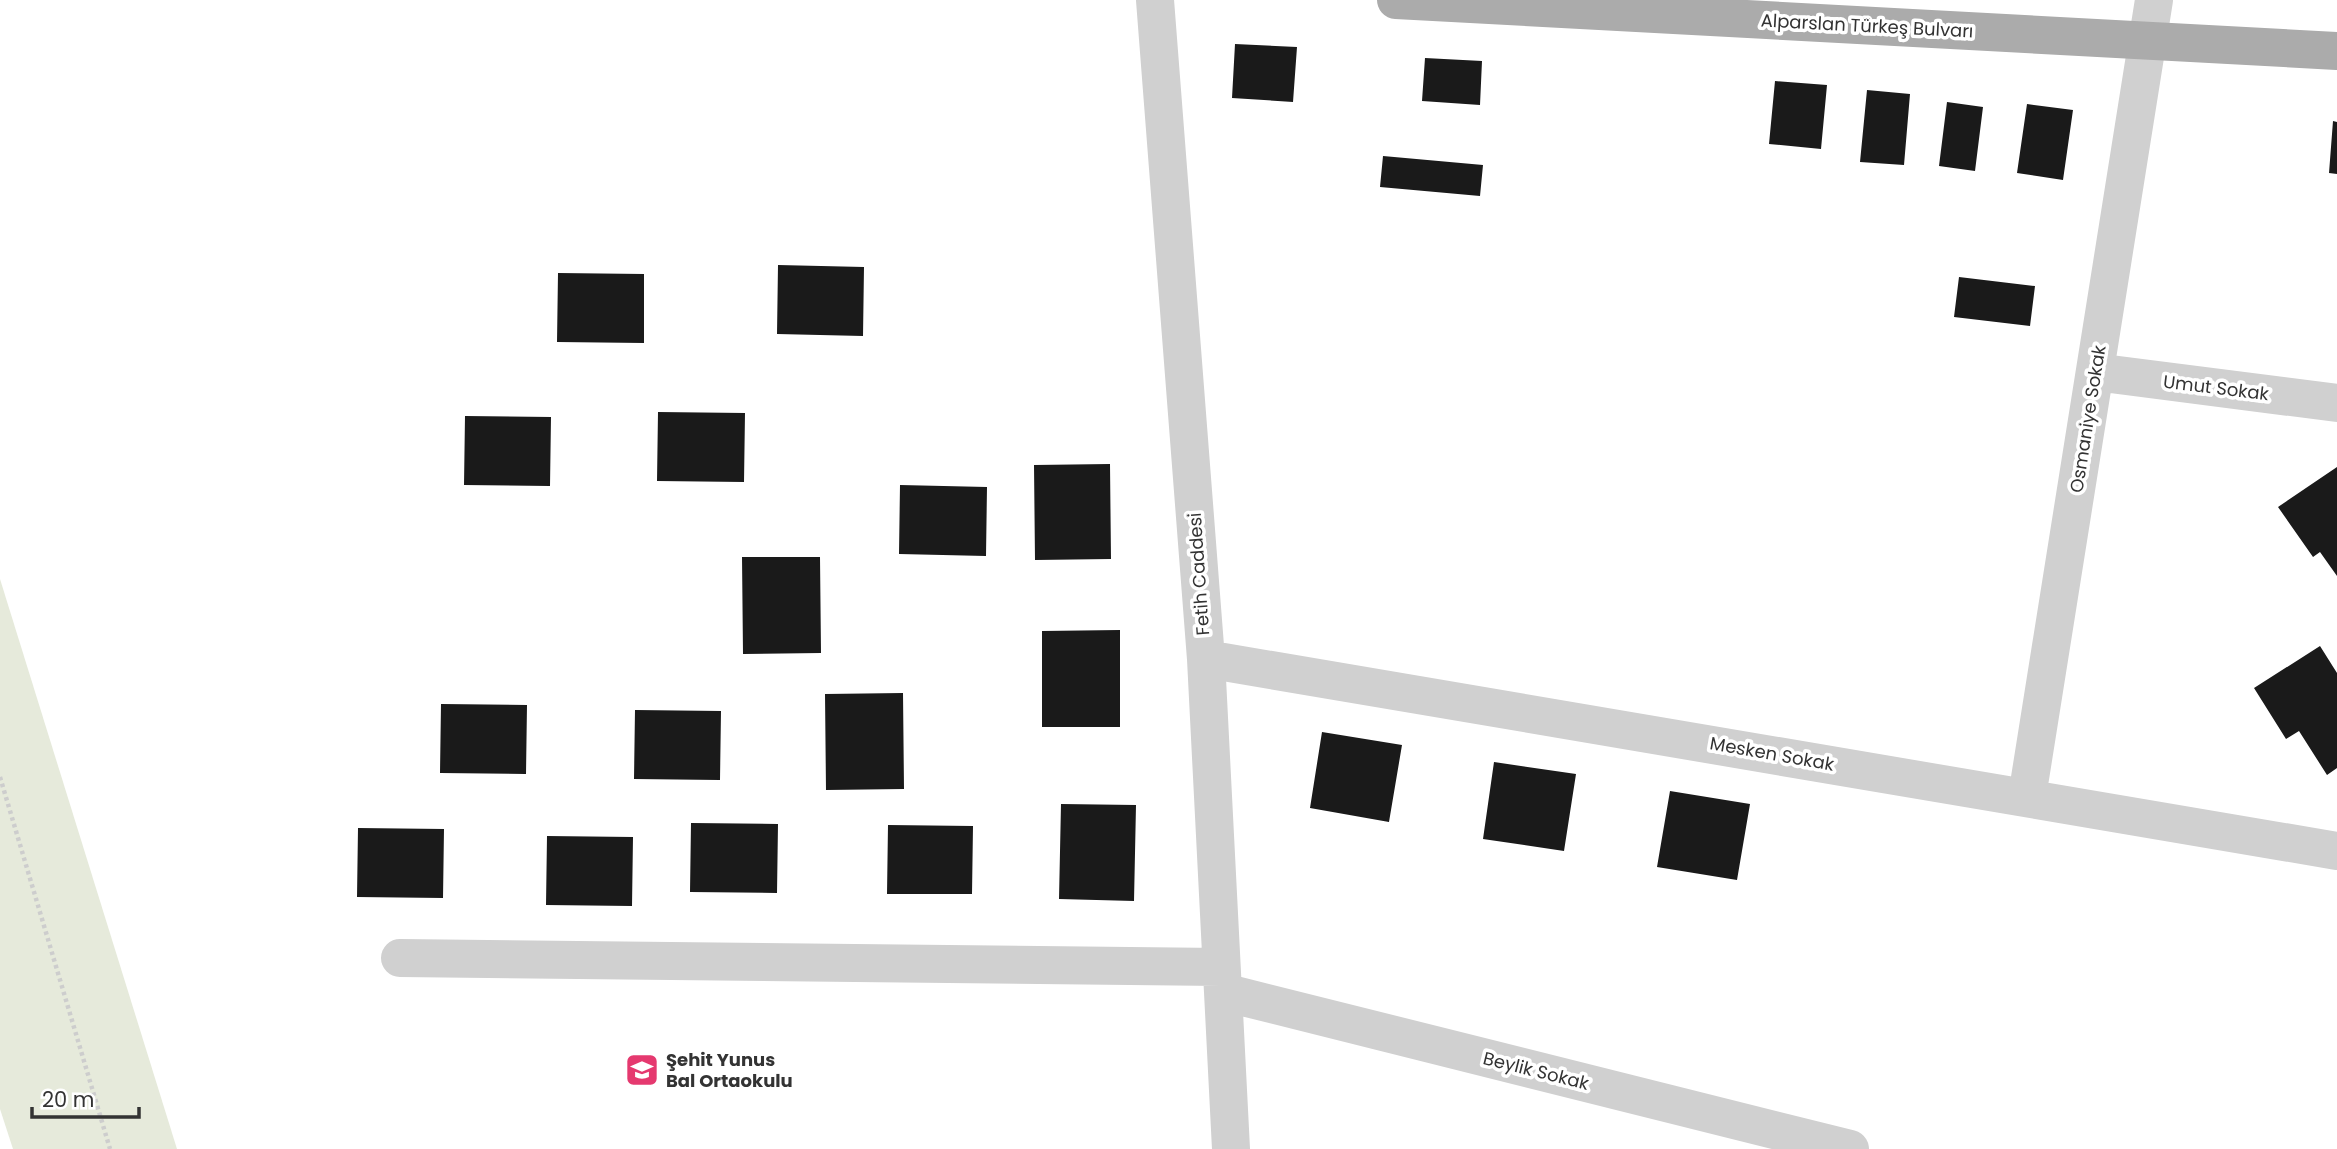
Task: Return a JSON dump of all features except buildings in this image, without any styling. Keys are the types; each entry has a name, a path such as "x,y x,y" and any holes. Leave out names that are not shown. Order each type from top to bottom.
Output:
{"main road":[{"name":"Alparslan Türkeş Bulvarı","path":"1396,0 2337,51"}],"street":[{"name":"Fetih Caddesi","path":"1156,0 1206,659 1231,1149"},
{"name":"Osmaniye Sokak","path":"2027,797 2154,0"},
{"name":"Umut Sokak","path":"2095,372 2337,403"},
{"name":"Mesken Sokak","path":"1206,659 2337,851"},
{"name":"Beylik Sokak","path":"400,958 1222,979 1850,1149"}],"path":[{"path":"0,777 110,1149"}],"shaded area":[{"path":"0,579 177,1149 13,1149 0,1109"}],"place":[{"name":"Şehit Yunus Bal Ortaokulu","path":"642,1070"}]}
